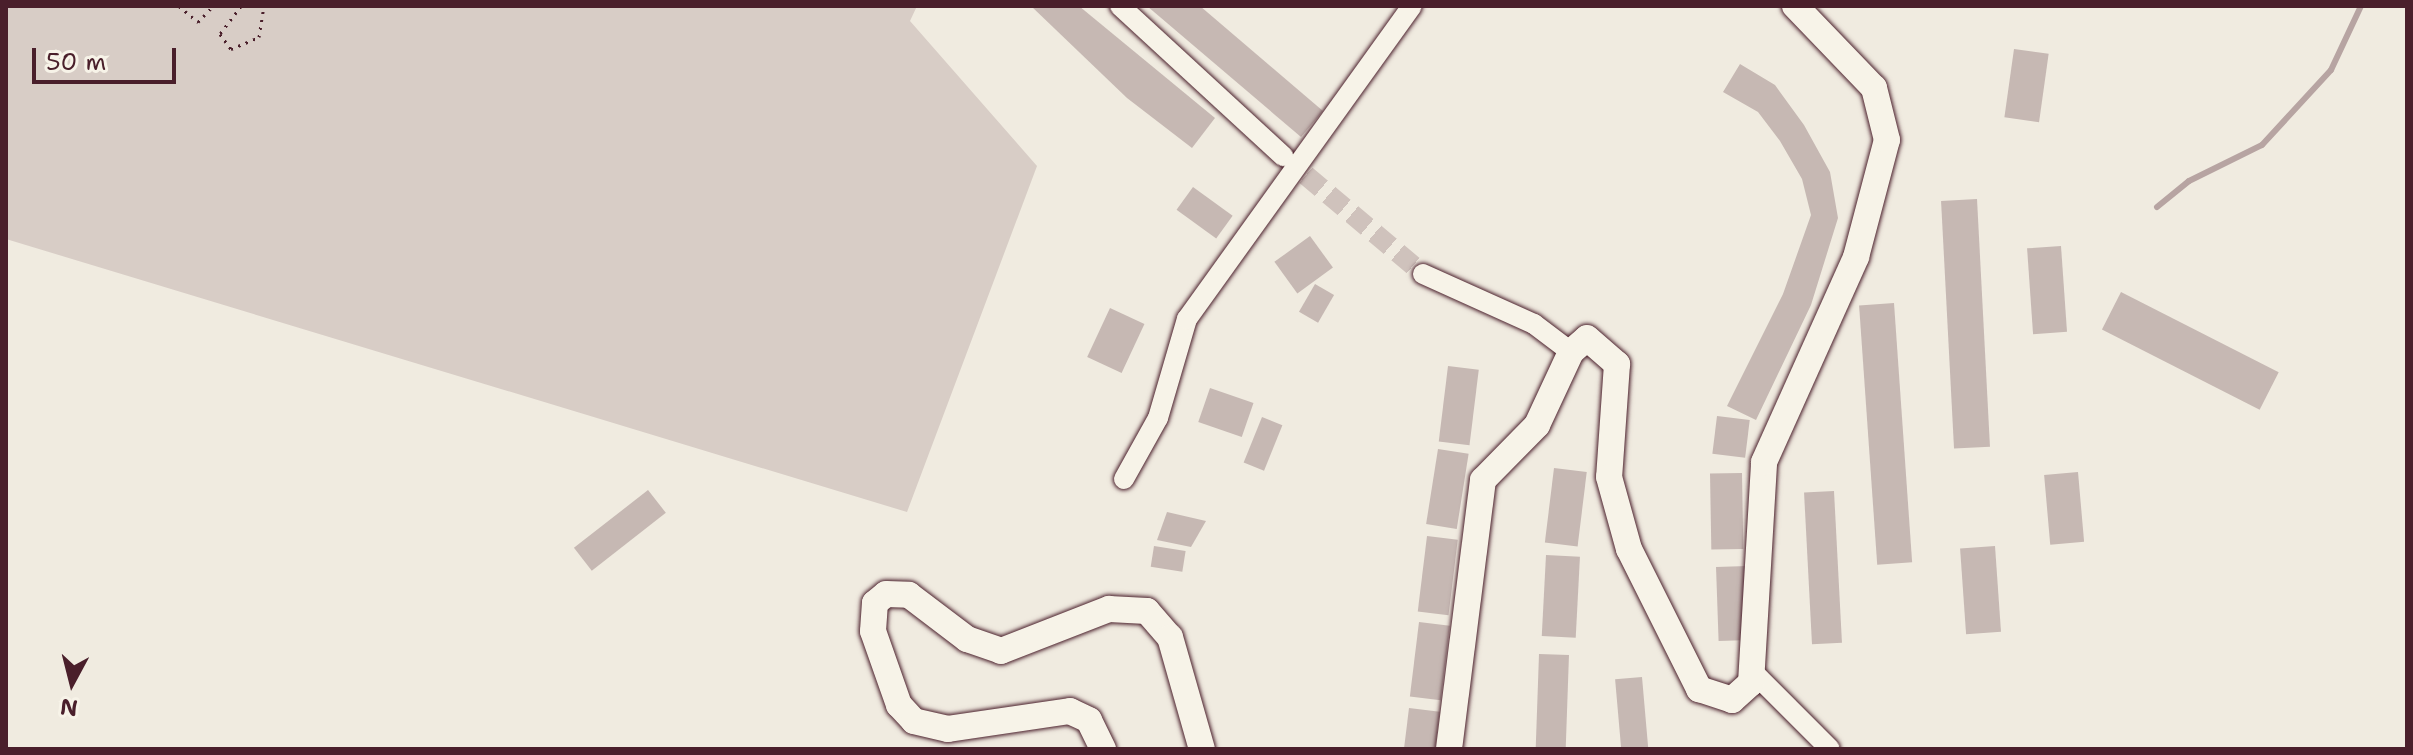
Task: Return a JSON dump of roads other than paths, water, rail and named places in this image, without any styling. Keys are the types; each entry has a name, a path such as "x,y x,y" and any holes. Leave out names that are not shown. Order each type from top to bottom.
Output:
{"street":[{"path":"1120,6 1283,156"},
{"path":"1124,479 1158,418 1187,319 1412,6"},
{"path":"1449,749 1479,491 1493,461 1541,418 1571,352 1594,338 1615,359 1608,463 1614,510 1694,682 1712,698 1732,700 1747,690 1754,673 1764,462 1856,257 1887,140 1874,88 1795,6"},
{"path":"1423,274 1534,324 1571,352"},
{"path":"1103,749 1089,720 1070,711 941,729 914,721 899,705 873,631 875,603 886,594 909,595 967,639 1001,651 1109,609 1147,611 1170,637 1202,749"},
{"path":"1754,673 1830,749"}],"waterway":[{"path":"2157,207 2189,181 2262,145 2331,70 2361,6"}],"tunnel":[{"path":"1283,156 1423,274"}]}
